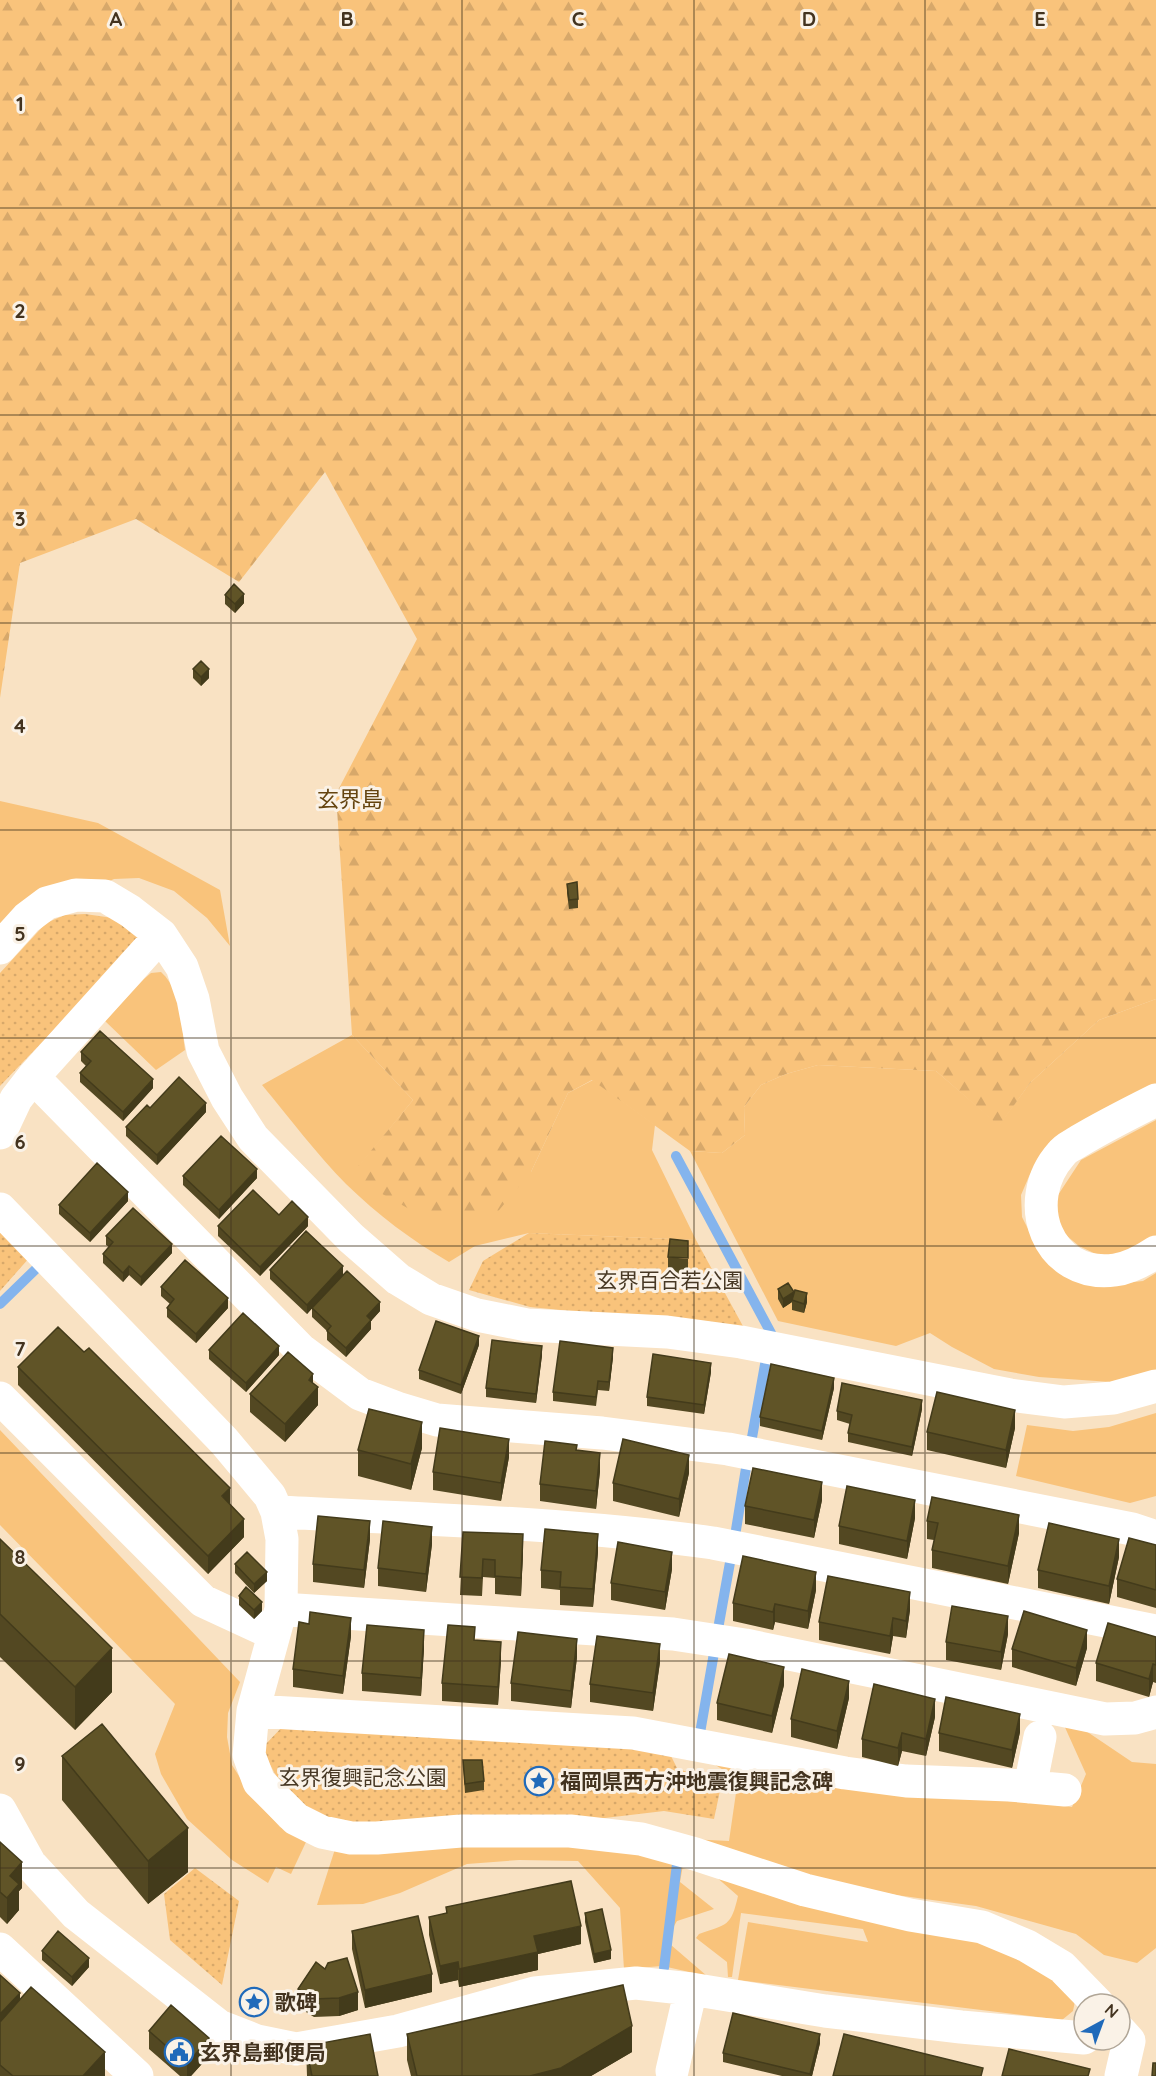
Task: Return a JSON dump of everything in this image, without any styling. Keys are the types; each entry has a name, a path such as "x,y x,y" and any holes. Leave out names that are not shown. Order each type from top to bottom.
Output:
{"street":[{"path":"0,948 27,918 47,903 76,895 105,896 130,911 161,935 182,967 193,999 203,1051 227,1098 253,1138 351,1238 398,1279 431,1299 477,1315 527,1325 667,1332 741,1342 1010,1395 1064,1402 1113,1398 1156,1386"},
{"path":"0,1133 16,1099 33,1077 161,935"},
{"path":"33,1077 301,1350 360,1394 437,1420 602,1433 728,1449 1132,1529 1156,1537"},
{"path":"1156,1100 1095,1131 1062,1152 1045,1176 1041,1197 1042,1222 1052,1245 1070,1260 1090,1269 1115,1270 1142,1261 1156,1252"},
{"path":"0,1209 224,1441 270,1496 278,1512 282,1539 278,1621 253,1711 249,1755 259,1782 296,1819 322,1832 351,1838 460,1831 570,1831 641,1839 837,1898 910,1915 982,1927 1027,1946 1062,1967 1086,1992"},
{"path":"0,1398 203,1601 278,1621 674,1634 745,1645 1105,1719 1135,1718 1156,1712"},
{"path":"278,1512 513,1524 657,1535 713,1543 1156,1631"},
{"path":"253,1711 633,1733 875,1777 906,1781 1030,1786 1065,1790"},
{"path":"1030,1786 1040,1737"},
{"path":"0,1810 30,1863 76,1914 219,2026 256,2041 296,2049 398,2031 535,1993 636,1983 691,1989 825,2012 1072,2037"},
{"path":"0,1949 137,2076"},
{"path":"675,2074 691,1989"},
{"path":"1121,2076 1126,2052"}],"green space":[{"path":"0,0 1156,0 1156,999 1099,1020 1030,1083 999,1126 936,1071 818,1065 786,1074 761,1085 744,1107 745,1135 722,1153 690,1151 592,1080 568,1093 531,1172 495,1215 420,1215 350,1176 413,1100 352,1035 336,794 417,639 325,472 239,582 136,519 20,563 0,698"},
{"path":"0,801 98,823 220,890 230,946 207,918 174,891 139,878 114,879 0,930"},
{"path":"85,914 113,918 140,940 0,1086 0,973 46,923 65,915"},
{"path":"161,972 177,998 185,1050 156,1070 105,1021 144,979 151,973"},
{"path":"1156,999 1156,1090 1053,1146 1030,1174 1021,1195 1022,1217 1036,1245 1125,1283 1143,1281 1156,1273 1156,1372 1125,1383 1039,1377 994,1369 930,1333 896,1346 778,1321 690,1151 722,1153 745,1135 744,1107 761,1085 786,1074 818,1065 936,1071 999,1125 1030,1083 1099,1020"},
{"path":"352,1035 413,1100 351,1176 531,1172 568,1093 593,1080 655,1125 652,1150 696,1240 529,1233 475,1246 449,1262 395,1226 346,1184 262,1085"},
{"path":"1156,1120 1156,1236 1123,1255 1100,1256 1079,1246 1061,1231 1054,1213 1058,1195 1081,1160"},
{"path":"0,1227 30,1257 0,1291"},
{"name":"玄界百合若公園","path":"529,1233 696,1240 744,1328 530,1307 469,1290 483,1261"},
{"path":"1156,1413 1156,1496 1130,1503 1016,1476 1027,1425 1073,1431 1109,1427"},
{"path":"0,1430 240,1682 228,1713 227,1737 232,1765 251,1795 280,1827 306,1842 291,1874 276,1867 268,1883 232,1860 187,1819 161,1774 155,1754 175,1704 0,1525"},
{"path":"1063,1723 1086,1731 1132,1762 1156,1764 1156,1948 1137,1963 1104,1955 1076,1934 976,1906 896,1895 831,1882 689,1839 729,1841 738,1779 704,1758 1072,1807 1086,1774"},
{"name":"玄界復興記念公園","path":"285,1724 668,1750 677,1768 721,1786 714,1819 664,1811 605,1818 360,1825 344,1823 327,1819 305,1807 287,1790 273,1770 263,1747"},
{"path":"452,1844 604,1846 675,1863 662,1966 624,1969 620,1908 578,1861 519,1860 467,1864 400,1893 363,1904 317,1905 336,1846"},
{"path":"679,1864 683,1865 680,1882 714,1909 677,1921 671,1931"},
{"path":"195,1868 239,1901 222,1985 170,1940 164,1894"},
{"path":"707,1869 983,1944 1033,1967 1055,1982 1072,1998 1072,2012 1062,2020 738,1980 748,1922 868,1942 863,1929 741,1913 732,1977 728,1977 727,1962 696,1938 699,1934 722,1926 730,1919 738,1896"},
{"path":"671,1933 671,1945 707,1976 667,1967"}],"building":[{"path":"234,584 244,594 235,604 225,595"},
{"path":"201,661 209,669 201,677 193,669"},
{"path":"577,882 578,899 569,900 567,884"},
{"path":"100,1031 153,1079 123,1112 80,1073 91,1061 81,1052"},
{"path":"179,1077 206,1103 157,1155 126,1127 147,1105 150,1108"},
{"path":"221,1136 257,1169 219,1210 183,1176"},
{"path":"97,1163 128,1192 90,1233 59,1205"},
{"path":"253,1190 279,1215 292,1201 308,1217 260,1267 218,1226"},
{"path":"133,1208 172,1244 141,1277 129,1266 123,1273 103,1254 113,1242 106,1236"},
{"path":"306,1231 343,1266 307,1305 270,1270"},
{"path":"670,1239 688,1241 688,1258 668,1257"},
{"path":"185,1260 228,1298 196,1334 167,1308 174,1299 161,1287"},
{"path":"347,1271 380,1302 367,1316 371,1320 346,1348 327,1331 331,1326 312,1308"},
{"path":"788,1283 794,1292 783,1299 778,1289"},
{"path":"795,1290 807,1293 804,1304 792,1300"},
{"path":"243,1313 279,1346 246,1383 209,1350"},
{"path":"436,1321 479,1336 461,1385 419,1370"},
{"path":"58,1327 84,1352 89,1348 230,1488 222,1496 244,1519 208,1556 18,1367"},
{"path":"492,1340 542,1346 536,1394 486,1388"},
{"path":"560,1341 613,1348 609,1382 598,1381 596,1397 553,1392"},
{"path":"288,1352 313,1374 309,1380 318,1387 285,1424 250,1394"},
{"path":"653,1354 711,1363 704,1405 647,1397"},
{"path":"771,1364 834,1378 822,1431 760,1417"},
{"path":"842,1383 922,1400 912,1447 848,1433 852,1415 837,1411"},
{"path":"937,1392 1015,1410 1006,1450 927,1432"},
{"path":"369,1409 422,1422 411,1464 358,1450"},
{"path":"440,1428 509,1439 501,1483 433,1472"},
{"path":"623,1439 689,1455 679,1499 613,1483"},
{"path":"545,1441 577,1445 576,1450 600,1453 596,1491 540,1484"},
{"path":"753,1468 822,1482 814,1520 745,1506"},
{"path":"847,1486 915,1500 907,1541 839,1526"},
{"path":"932,1497 1019,1515 1008,1566 932,1550 938,1523 927,1521"},
{"path":"318,1516 370,1521 364,1570 313,1564"},
{"path":"383,1521 432,1527 426,1574 378,1568"},
{"path":"1049,1523 1119,1539 1109,1586 1038,1570"},
{"path":"545,1529 598,1534 593,1589 560,1587 561,1572 541,1570"},
{"path":"463,1532 523,1534 521,1578 495,1576 495,1560 483,1559 482,1578 460,1577"},
{"path":"1129,1538 1156,1545 1156,1590 1117,1579"},
{"path":"0,1539 112,1648 75,1687 0,1614"},
{"path":"618,1542 672,1552 665,1592 611,1583"},
{"path":"247,1552 267,1572 254,1584 235,1564"},
{"path":"743,1556 816,1572 808,1611 775,1604 773,1612 733,1603"},
{"path":"828,1576 910,1592 906,1621 893,1618 890,1636 819,1622"},
{"path":"246,1587 262,1602 254,1610 239,1596"},
{"path":"952,1606 1008,1616 1001,1652 946,1642"},
{"path":"1024,1611 1087,1630 1076,1668 1012,1649"},
{"path":"310,1612 351,1618 343,1676 293,1669 299,1622 309,1624"},
{"path":"1108,1623 1156,1637 1156,1665 1153,1664 1149,1679 1096,1663"},
{"path":"367,1625 424,1630 421,1678 362,1673"},
{"path":"448,1625 475,1627 474,1640 501,1642 498,1687 442,1683"},
{"path":"518,1632 577,1639 571,1691 511,1683"},
{"path":"597,1636 660,1644 653,1693 590,1684"},
{"path":"729,1654 784,1667 772,1716 717,1703"},
{"path":"802,1669 849,1681 837,1731 791,1719"},
{"path":"874,1684 935,1699 926,1739 902,1733 898,1748 862,1739"},
{"path":"946,1697 1020,1714 1012,1750 939,1733"},
{"path":"102,1724 188,1828 148,1861 62,1756"},
{"path":"463,1760 482,1760 484,1781 465,1784"},
{"path":"0,1842 22,1862 10,1876 19,1884 7,1898 0,1892"},
{"path":"571,1881 581,1926 534,1936 538,1952 459,1969 458,1962 440,1966 429,1917 447,1913 446,1907"},
{"path":"602,1909 611,1950 594,1954 585,1913"},
{"path":"418,1916 432,1974 365,1990 352,1931"},
{"path":"58,1931 89,1958 72,1977 42,1951"},
{"path":"347,1958 358,1992 339,1998 314,1999 298,1989 316,1962 325,1969 328,1963"},
{"path":"0,1975 20,1993 0,2014"},
{"path":"623,1985 632,2026 561,2068 530,2076 417,2076 407,2034"},
{"path":"31,1987 105,2052 83,2076 13,2076 0,2065 0,2022"},
{"path":"171,2005 209,2038 187,2064 149,2031"},
{"path":"733,2013 820,2034 810,2074 723,2053"},
{"path":"370,2034 378,2076 312,2076 306,2046"},
{"path":"844,2034 983,2068 981,2076 833,2076"},
{"path":"1009,2049 1090,2069 1088,2076 1002,2076"},
{"path":"1153,2063 1156,2063 1156,2076 1152,2076"}],"waterway":[{"path":"676,1156 771,1333"},
{"path":"0,1304 37,1268"},
{"path":"751,1443 766,1359"},
{"path":"735,1536 747,1462"},
{"path":"718,1629 731,1557"},
{"path":"700,1733 714,1653"},
{"path":"664,1968 677,1864"}],"place":[{"name":"福岡県西方沖地震復興記念碑","path":"539,1781"},
{"name":"歌碑","path":"254,2002"},
{"name":"玄界島郵便局","path":"179,2052"}],"district":[{"name":"玄界島","path":"350,799"}]}
